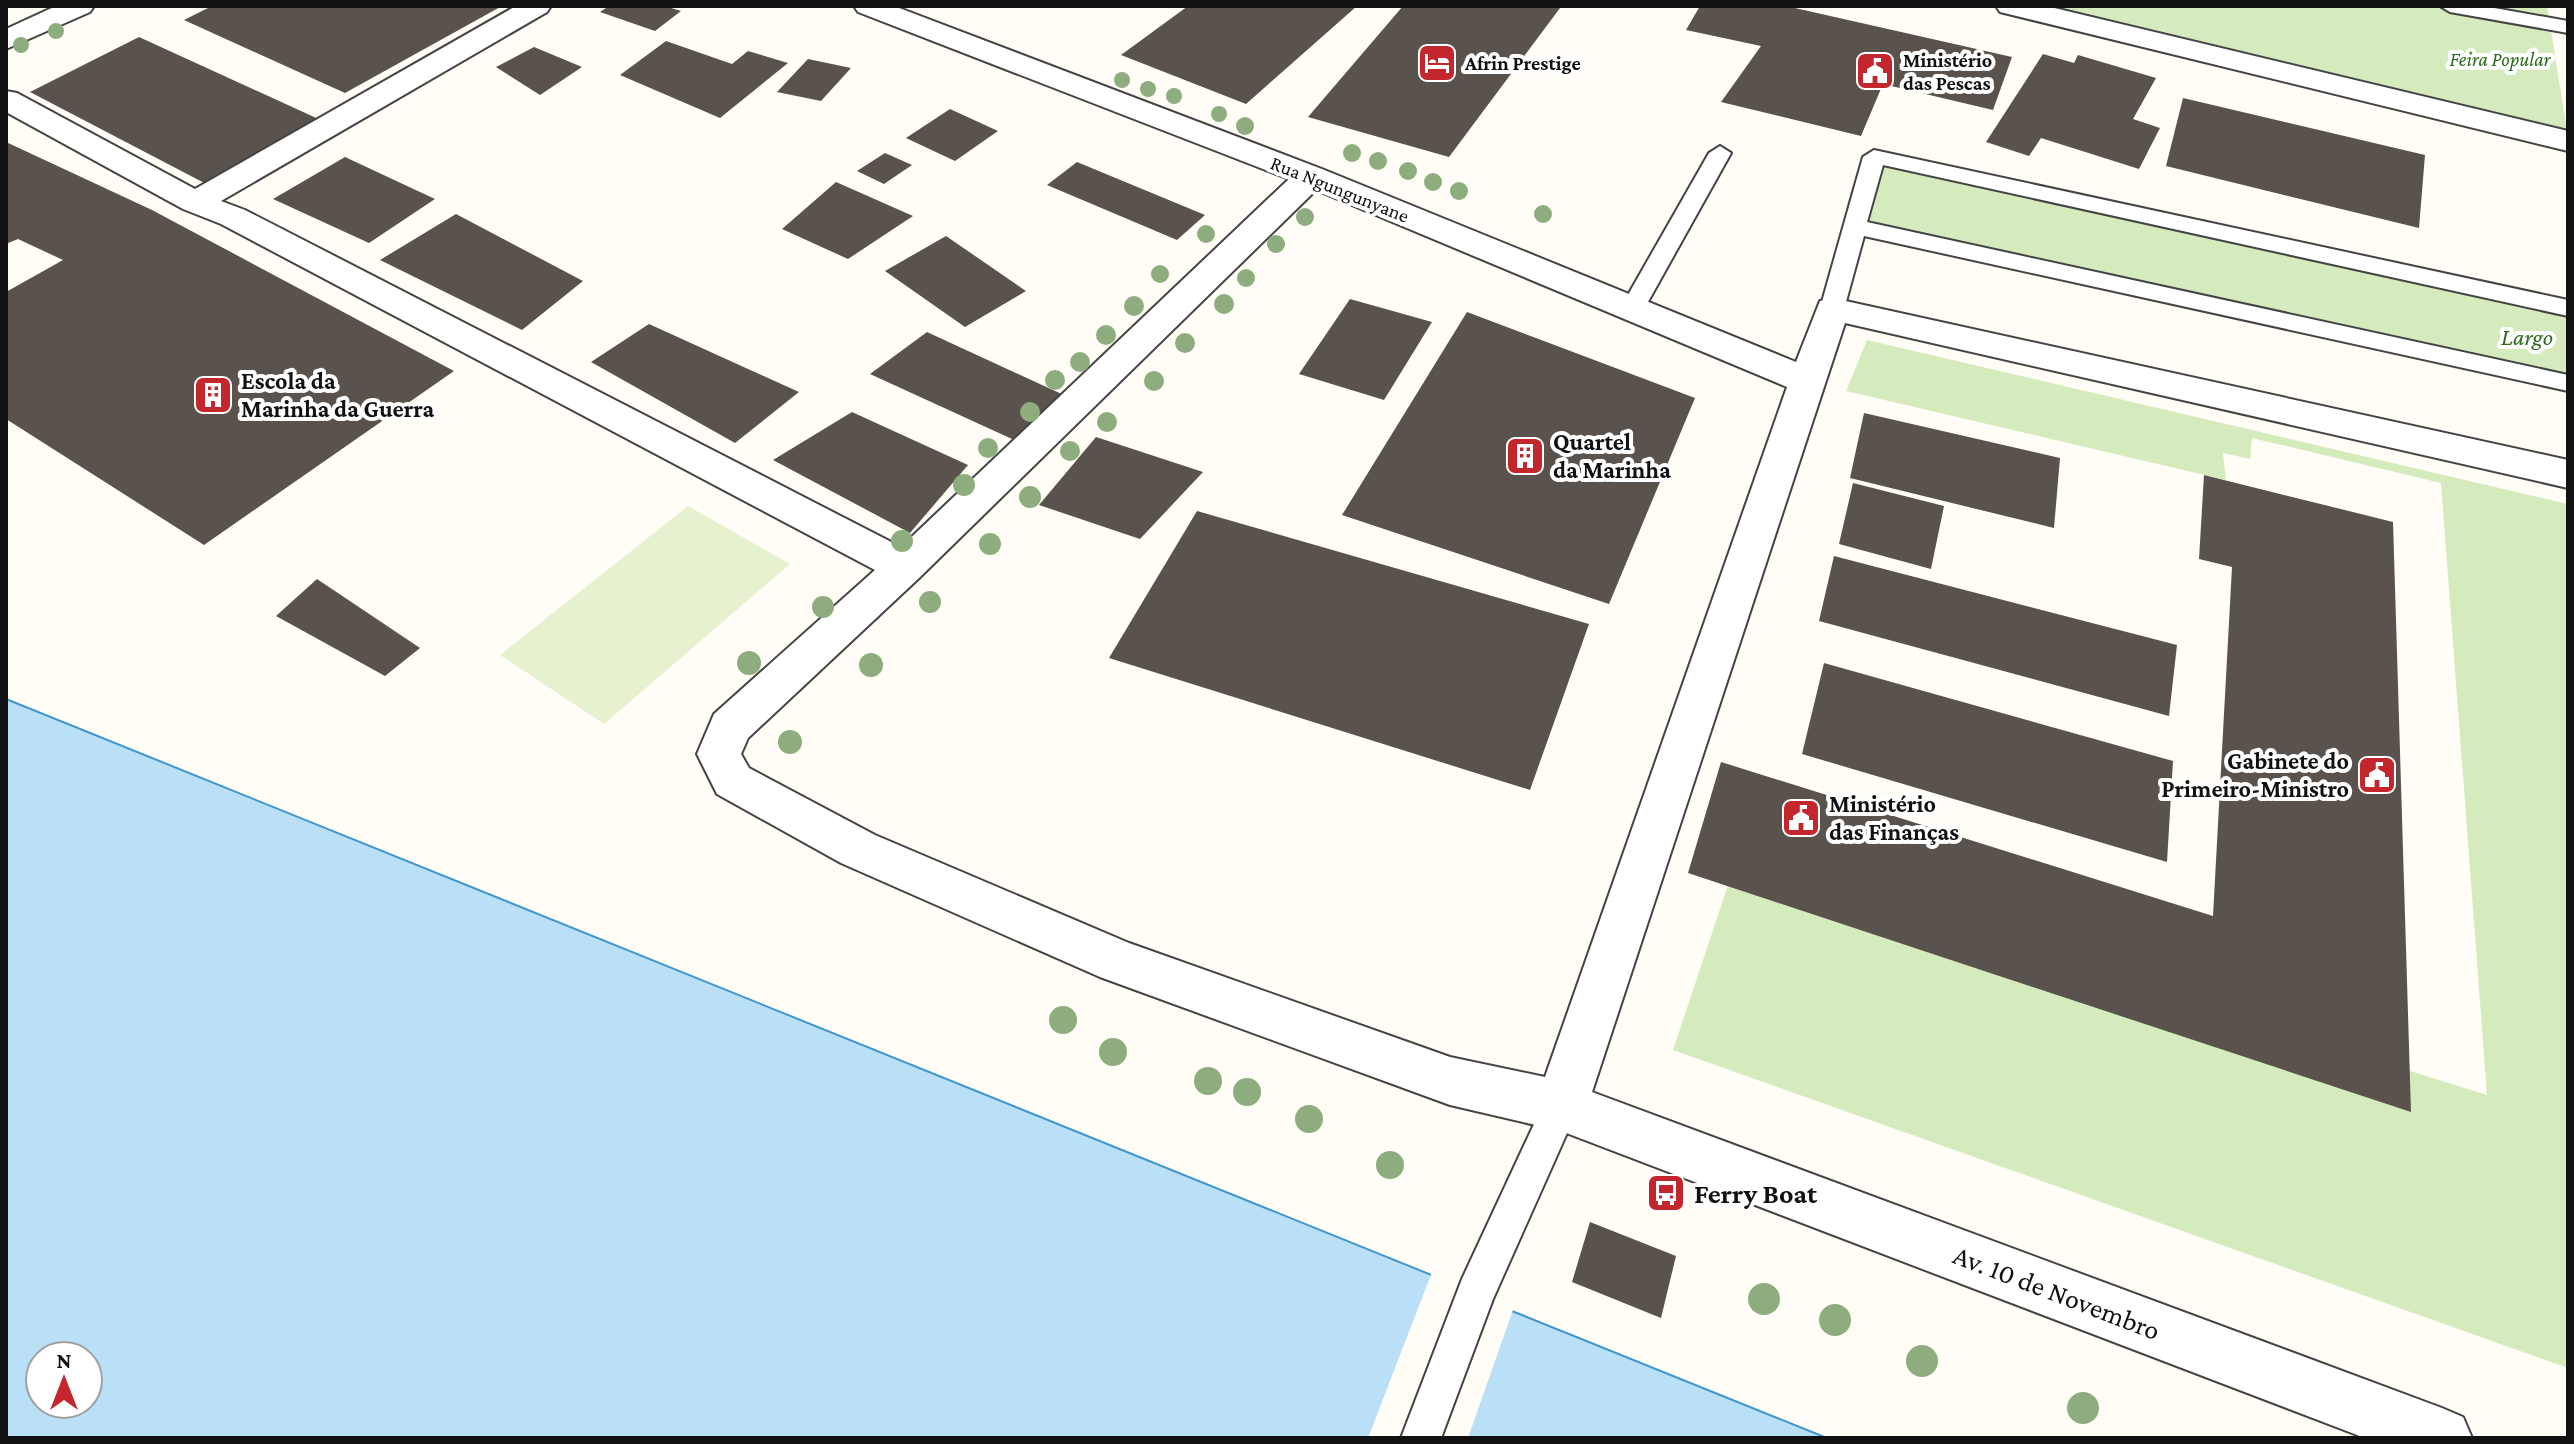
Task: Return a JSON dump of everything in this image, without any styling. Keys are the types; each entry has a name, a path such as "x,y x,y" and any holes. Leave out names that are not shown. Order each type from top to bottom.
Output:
{"street":[{"path":"6,40 80,6"},
{"path":"195,202 537,6"},
{"name":"Rua Ngungunyane","path":"868,6 1311,176 1808,381"},
{"path":"2010,6 2568,141"},
{"path":"6,100 195,202 247,224 905,567"},
{"name":"Av. 10 de Novembro","path":"1311,176 905,567 730,727 719,754 733,781 858,849 1117,961 1450,1081 1561,1106 2442,1438"},
{"path":"1561,1106 1832,309 2568,474"}],"lane":[{"path":"2450,6 2568,27"},
{"path":"1632,309 1720,153"},
{"path":"1832,309 1874,157 2568,308"},
{"path":"1856,227 2568,383"},
{"path":"1421,1438 1476,1293 1561,1106"}],"green space":[{"name":"Feira Popular","path":"2056,6 2547,6 2567,130"},
{"name":"Largo","path":"1874,157 2568,308 2568,383 1856,227 1846,213 1850,197 1858,176"},
{"path":"1867,340 2568,504 2568,1368 1673,1050 1736,861 2487,1095 2441,483 2252,438 2250,459 2223,453 2226,480 1846,391"},
{"path":"688,506 790,564 604,724 500,655"}],"water":[{"path":"6,699 1476,1293 1512,1311 1827,1438 6,1438"}],"pier":[{"path":"1432,1272 1514,1307 1468,1438 1368,1438"}],"building":[{"path":"212,6 502,6 345,93 184,20"},
{"path":"609,6 665,6 681,11 655,31 600,12"},
{"path":"1188,6 1357,6 1246,104 1121,55"},
{"name":"Afrin Prestige","path":"1403,6 1560,8 1449,157 1308,117"},
{"name":"Ministério das Pescas","path":"1700,6 1786,6 2012,57 1993,110 1883,84 1861,136 1721,102 1761,46 1686,30"},
{"path":"139,37 325,122 212,187 30,92"},
{"path":"666,41 732,64 748,51 788,63 720,118 620,75"},
{"path":"534,47 582,67 540,95 496,67"},
{"path":"2043,54 2074,63 2078,55 2156,78 2133,119 2160,128 2139,169 2041,138 2029,156 1986,142"},
{"path":"808,59 851,68 821,101 777,92"},
{"path":"2183,98 2425,155 2419,228 2166,166"},
{"path":"950,109 998,131 955,161 906,138"},
{"name":"Escola da Marinha da Guerra","path":"6,142 152,210 454,371 204,545 6,419 6,292 63,260 18,239 6,244"},
{"path":"885,153 912,165 884,184 857,171"},
{"path":"345,157 435,199 369,243 273,199"},
{"path":"1077,162 1205,215 1177,240 1047,185"},
{"path":"836,182 913,216 848,259 782,229"},
{"path":"456,214 583,281 522,330 380,260"},
{"path":"946,236 1026,291 965,327 885,271"},
{"path":"1350,299 1432,322 1384,400 1299,374"},
{"name":"Quartel da Marinha","path":"1467,312 1695,398 1609,604 1342,515"},
{"path":"649,324 799,392 735,443 591,362"},
{"path":"927,332 1066,396 1021,443 870,374"},
{"path":"852,412 968,465 910,533 773,460"},
{"path":"1864,413 2060,458 2054,528 1850,478"},
{"path":"1096,437 1203,472 1140,539 1039,505"},
{"name":"Ministério das Finanças","path":"2204,475 2393,522 2411,1112 1688,873 1721,762 2213,916 2232,567 2199,559"},
{"path":"1853,483 1944,506 1931,569 1839,544"},
{"path":"1197,511 1589,624 1530,790 1109,658"},
{"path":"1834,556 2177,645 2169,716 1819,621"},
{"path":"317,579 420,648 385,676 276,616"},
{"path":"1824,663 2173,761 2167,862 1802,754"},
{"path":"1590,1222 1676,1256 1661,1318 1572,1282"}],"place":[{"name":"Afrin Prestige","path":"1437,63"},
{"name":"Ministério das Pescas","path":"1875,71"},
{"name":"Escola da Marinha da Guerra","path":"213,395"},
{"name":"Quartel da Marinha","path":"1525,456"},
{"name":"Gabinete do Primeiro-Ministro","path":"2377,775"},
{"name":"Ministério das Finanças","path":"1801,818"},
{"name":"Ferry Boat","path":"1666,1193"}]}
